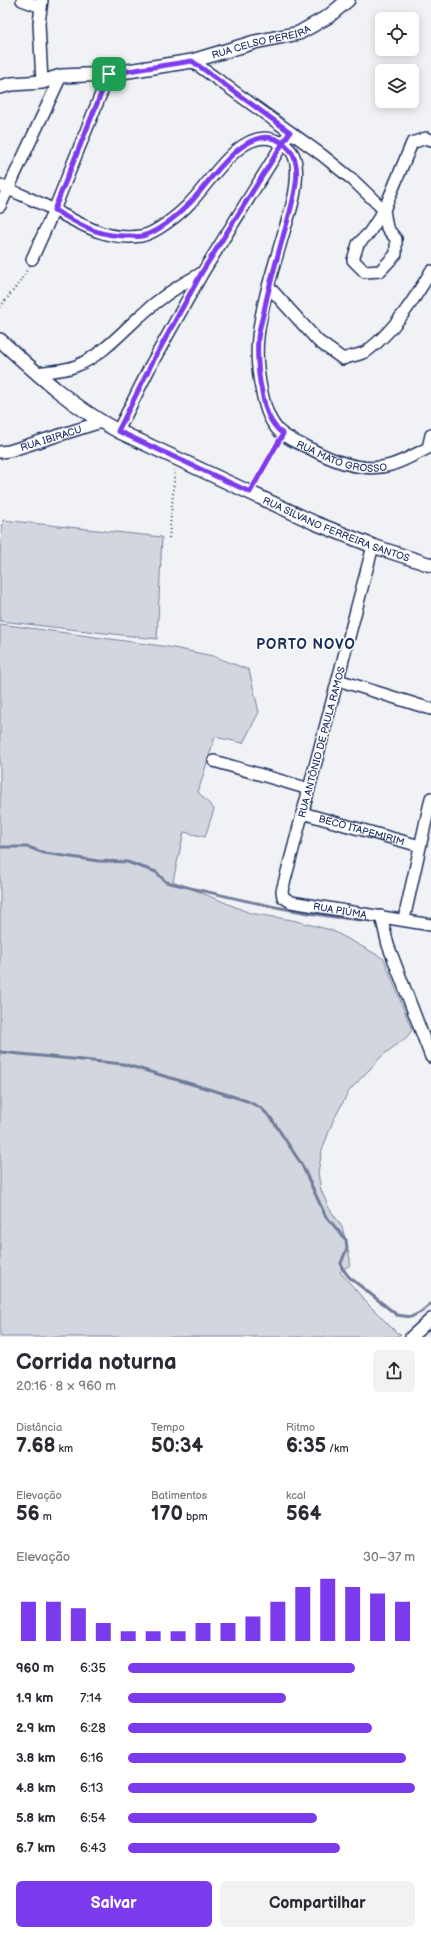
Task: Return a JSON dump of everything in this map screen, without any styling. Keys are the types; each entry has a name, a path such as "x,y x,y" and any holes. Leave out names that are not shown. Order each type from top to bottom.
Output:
{"street":[{"path":"22,0 41,4 39,23 42,82"},
{"name":"RUA CELSO PEREIRA","path":"0,87 12,84 42,82 61,76 109,74 192,61 255,42 299,33 330,16 348,0"},
{"path":"192,61 353,180 384,210 387,228 396,239 396,254 380,271 365,272 353,260 358,244 369,233 384,210 412,143 426,138 431,140"},
{"path":"32,259 54,210 109,74"},
{"path":"0,206 4,187 61,76"},
{"path":"118,431 152,363 202,272 290,132"},
{"path":"4,187 54,210 94,232 116,236 142,236 166,224 190,204 218,169 241,147 253,141 267,138 283,143"},
{"name":"RUA MATO GROSSO","path":"283,143 293,153 296,166 296,182 292,204 269,287 258,337 259,379 265,408 270,420 283,434 329,459 359,467 380,467 393,465 429,449 431,435"},
{"path":"269,287 318,341 343,359 366,352 389,330 416,297 431,271"},
{"path":"37,373 75,366 92,358 110,345 140,316 178,286 202,272"},
{"name":"RUA SILVANO FERREIRA SANTOS","path":"0,340 67,399 101,422 118,431 176,456 315,523 373,546 431,565"},
{"name":"RUA IBIRACU","path":"0,452 101,422"},
{"name":"RUA ANTÔNIO DE PAULA RAMOS","path":"282,891 373,546"},
{"path":"338,680 431,709"},
{"path":"214,761 309,788"},
{"path":"404,919 431,798"},
{"name":"BECO ITAPEMIRIM","path":"302,813 420,846"},
{"name":"RUA PIÚMA","path":"282,891 283,897 292,902 431,924"},
{"path":"382,916 388,945 431,1057"},
{"path":"411,1337 431,1320"}],"path":[{"path":"0,307 20,282 32,259"},
{"path":"250,492 283,434"},
{"path":"169,538 176,456"}],"shaded area":[{"path":"3,520 162,537 157,639 0,621 0,553"},
{"path":"0,624 169,647 213,656 249,670 259,712 243,743 215,737 198,792 214,809 205,837 184,832 173,881 250,913 292,920 331,930 384,959 412,1030 407,1037 383,1055 349,1091 333,1121 322,1150 318,1173 321,1190 329,1208 342,1227 350,1258 350,1265 340,1272 369,1305 397,1333 401,1334 396,1337 0,1337"}],"waterway":[{"path":"0,847 28,847 44,853 98,861 127,862 156,872 166,882 295,911 347,919 374,921"},
{"path":"0,1052 123,1064 222,1093 247,1101 261,1108 271,1118 302,1165 325,1215 346,1240 347,1248 341,1263 342,1268 349,1277 397,1315 411,1317 421,1312 431,1304"}],"district":[{"name":"PORTO NOVO","path":"306,644"}],"route":[{"path":"109,74 54,210 94,232 116,236 142,236 166,224 190,204 218,169 241,147 253,141 267,138 283,143 293,153 296,166 296,182 292,204 269,287 258,337 259,379 265,408 270,420 283,434 250,492 176,456 118,431 152,363 202,272 238,214 283,143 290,132 266,117 192,61 109,74"}]}
